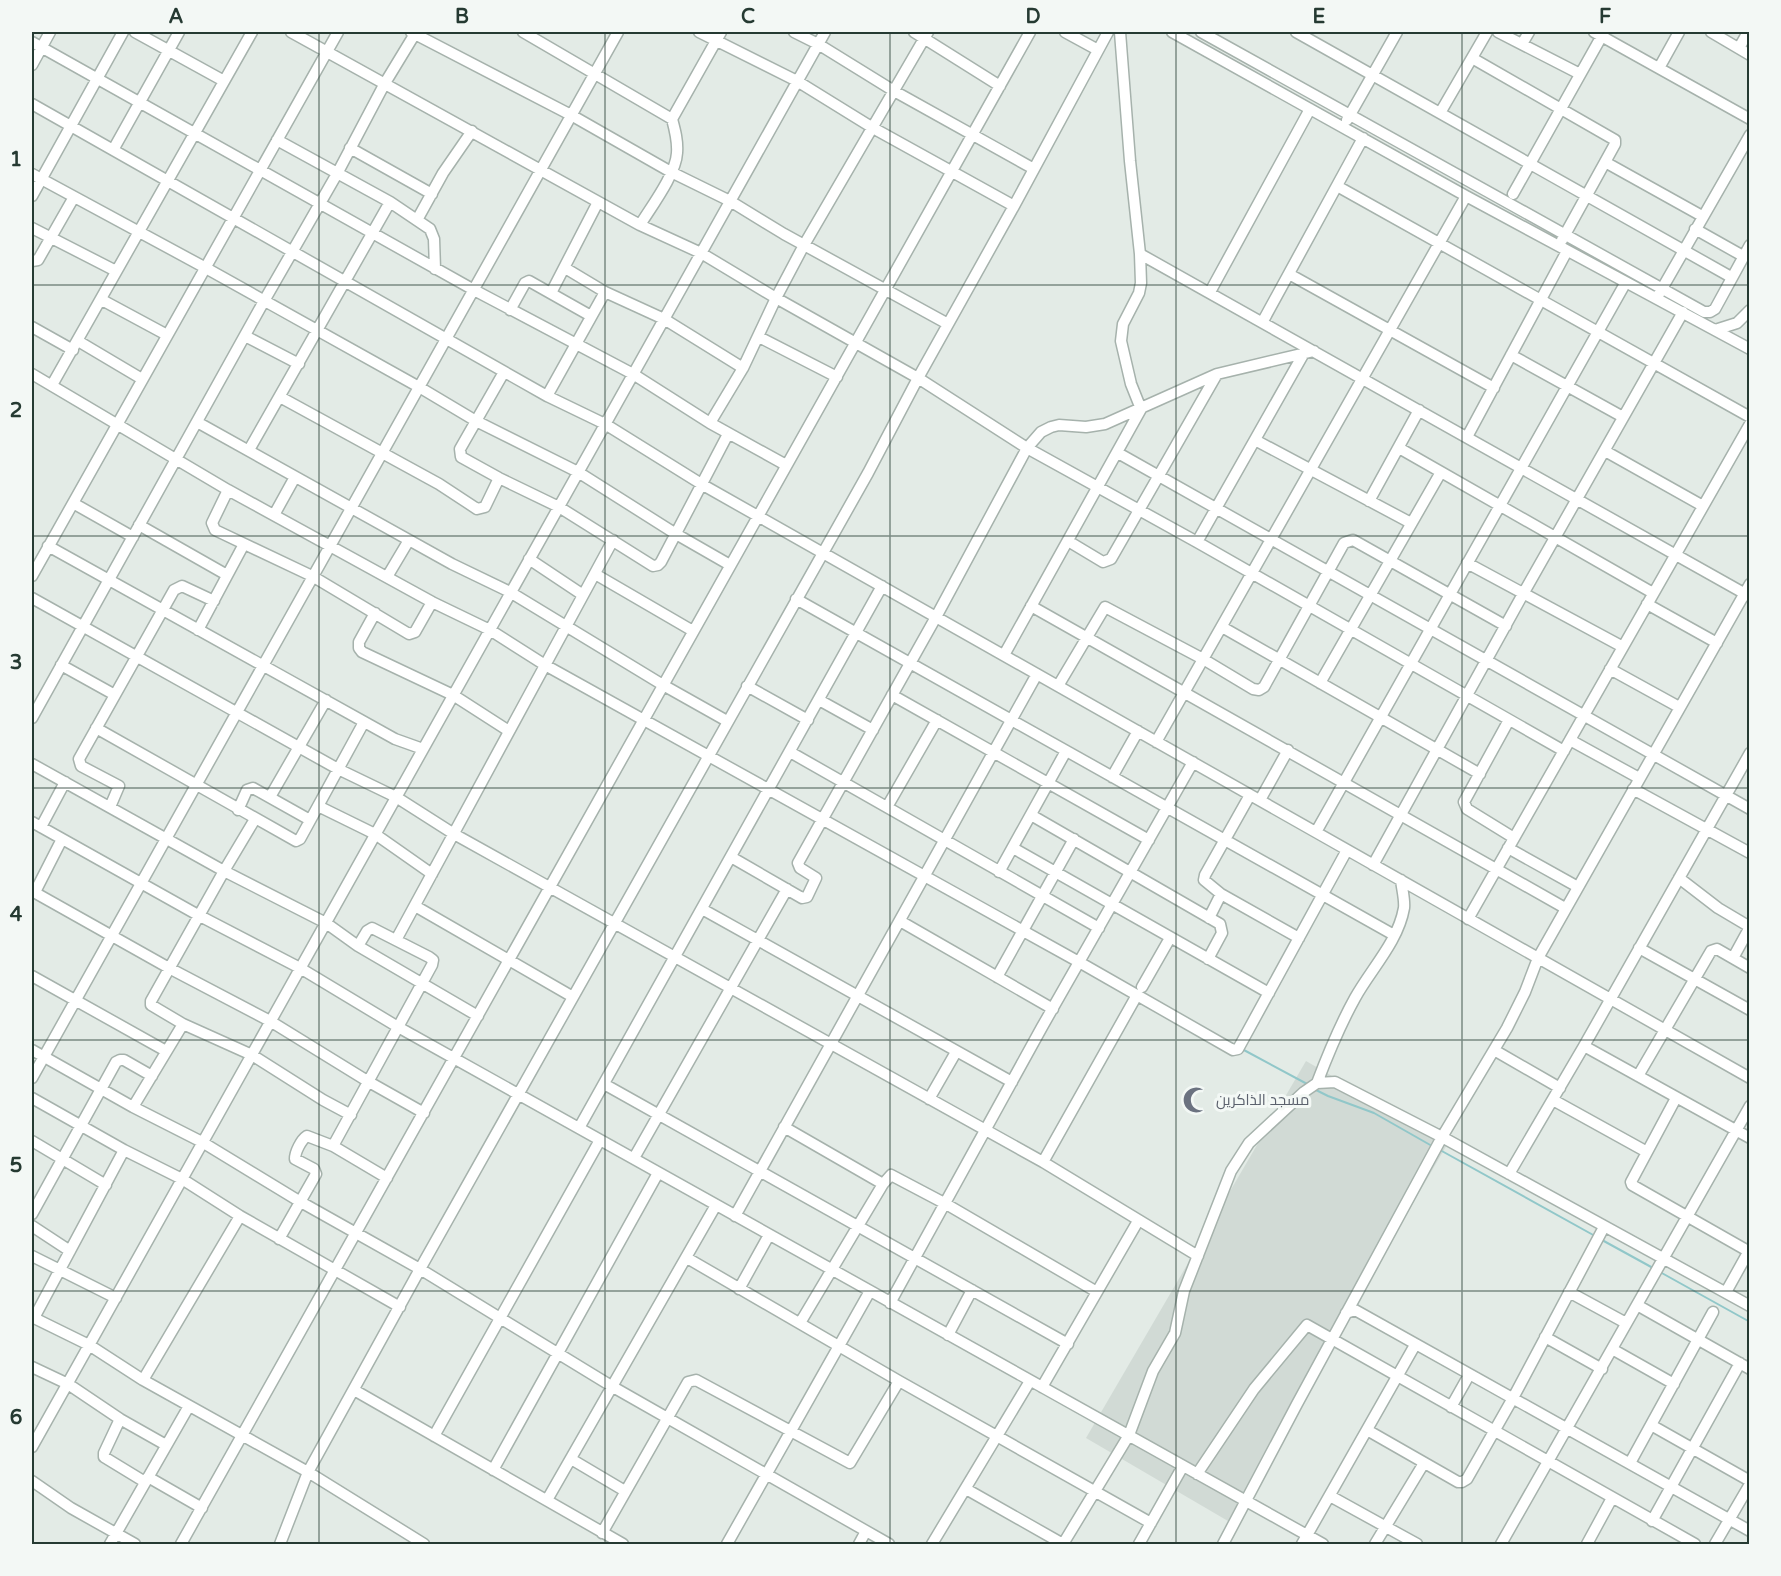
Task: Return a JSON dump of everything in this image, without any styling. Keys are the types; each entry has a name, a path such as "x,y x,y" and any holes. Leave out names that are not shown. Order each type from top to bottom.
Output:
{"street":[{"path":"32,65 36,44 50,32"},
{"path":"32,196 36,176 71,126 123,32"},
{"path":"135,32 224,81"},
{"path":"113,150 179,32"},
{"path":"52,385 252,32"},
{"path":"291,32 640,225 701,253 855,344 918,378 1027,448 1564,751"},
{"path":"32,576 338,32"},
{"path":"32,718 414,32 571,115 671,172 730,201 804,245 948,324"},
{"path":"523,32 672,119"},
{"path":"32,1078 618,32"},
{"path":"699,32 719,36 873,128 1014,206"},
{"path":"794,32 1034,169"},
{"path":"32,1447 825,32"},
{"path":"914,32 926,35 1000,86"},
{"path":"181,1545 1030,32"},
{"path":"1065,32 1098,50"},
{"path":"280,1545 308,1473 420,1269 868,473 1108,32"},
{"path":"1004,655 1141,409 1123,353 1121,333 1123,324 1139,293 1141,283 1120,32"},
{"path":"1172,32 1466,196 1626,282 1704,312 1715,309 1749,245"},
{"path":"1201,32 1565,234 1659,293 1683,312 1749,349"},
{"path":"1296,32 1731,277"},
{"path":"1343,127 1397,32"},
{"path":"1440,113 1486,32"},
{"path":"1498,32 1580,74"},
{"path":"1522,44 1529,32"},
{"path":"1659,68 1679,32"},
{"path":"1711,32 1749,55"},
{"path":"1739,48 1748,32"},
{"path":"1513,194 1580,74 1600,33 1749,119"},
{"path":"710,423 743,368 804,245 926,35"},
{"path":"640,225 671,172 677,152 672,119 719,36"},
{"path":"36,44 435,269 633,374 728,434 786,465"},
{"path":"1467,438 1541,300 1563,248 1565,234 1615,144 1615,140 1472,58"},
{"path":"32,104 504,372 605,424 758,516 1749,1078"},
{"path":"1210,292 1310,109"},
{"path":"417,220 472,132"},
{"path":"1659,293 1749,135"},
{"path":"1263,321 1363,138"},
{"path":"277,140 390,202 433,233 435,269"},
{"path":"350,148 432,194"},
{"path":"1605,162 1702,216"},
{"path":"36,176 204,267 476,421 578,472 730,565"},
{"path":"1337,186 1749,417"},
{"path":"1156,742 1466,196"},
{"path":"32,261 38,260 74,197"},
{"path":"249,450 390,202"},
{"path":"551,293 598,202"},
{"path":"32,228 116,271"},
{"path":"1695,229 1743,256"},
{"path":"1140,254 1263,321 1309,352 1363,378 1675,554 1748,591 1565,908 1494,1050 1442,1137 1223,1545"},
{"path":"565,268 605,292 664,319 743,368"},
{"path":"1289,274 1494,388"},
{"path":"510,310 527,282 591,316"},
{"path":"1316,832 1626,282"},
{"path":"547,396 605,292"},
{"path":"102,300 167,335"},
{"path":"1715,330 1737,323 1749,310"},
{"path":"1373,865 1683,312"},
{"path":"32,327 142,379"},
{"path":"245,336 299,364"},
{"path":"759,337 837,377"},
{"path":"731,857 805,898 817,880 815,876 801,868 798,862 936,617 1027,448 1046,429 1059,425 1086,427 1105,424 1217,374 1309,352"},
{"path":"1197,542 1255,440 1309,352"},
{"path":"1511,355 1623,417"},
{"path":"504,372 459,454 461,457 559,507 653,566 661,562 728,434"},
{"path":"32,374 228,490 432,602 490,630 545,665 1079,962 1139,991 1235,1050 1238,1049 1347,850"},
{"path":"1068,542 1102,562 1111,559 1217,374"},
{"path":"280,396 439,484 477,509 484,507 499,478"},
{"path":"1369,501 1419,410"},
{"path":"197,422 409,540 510,592 663,685 728,721"},
{"path":"1468,919 1749,424"},
{"path":"1255,440 1411,524"},
{"path":"1398,448 1653,593"},
{"path":"1605,451 1702,506"},
{"path":"1118,453 1749,809"},
{"path":"1320,683 1441,472"},
{"path":"274,515 295,477"},
{"path":"228,490 212,523 213,527 312,576 412,634 432,602"},
{"path":"73,503 133,537"},
{"path":"139,525 227,575"},
{"path":"387,577 409,540"},
{"path":"396,940 613,540"},
{"path":"1058,686 1103,609 1108,607 1253,689 1258,690 1264,687 1344,543 1349,540 1353,540 1506,626"},
{"path":"198,630 244,544"},
{"path":"48,546 395,739 423,749"},
{"path":"529,559 583,595"},
{"path":"1467,563 1623,646"},
{"path":"594,574 693,631"},
{"path":"110,807 119,786 79,763 96,728 162,609 178,587 182,586 214,601"},
{"path":"579,1128 882,586"},
{"path":"32,598 338,769 396,797 454,834 1043,1162 1197,1256"},
{"path":"796,598 1394,935"},
{"path":"1647,604 1717,643"},
{"path":"1031,606 1565,908"},
{"path":"375,613 359,642 358,648 362,652 453,695 509,731"},
{"path":"1221,627 1480,774"},
{"path":"61,665 115,695"},
{"path":"1610,669 1679,707"},
{"path":"735,1216 1037,674"},
{"path":"747,686 808,720"},
{"path":"892,695 1149,840"},
{"path":"270,798 326,700"},
{"path":"819,700 873,730"},
{"path":"887,807 937,720"},
{"path":"1509,720 1464,802 1467,809 1514,838"},
{"path":"96,728 296,841 300,839 364,722"},
{"path":"1112,777 1138,731"},
{"path":"1570,740 1639,778"},
{"path":"1288,750 1225,839 1204,880 1221,894 1299,938"},
{"path":"790,752 1099,928"},
{"path":"999,872 1066,752"},
{"path":"1509,1174 1749,753"},
{"path":"890,1303 1193,762"},
{"path":"32,764 224,871 326,923 358,946 478,1016"},
{"path":"65,782 36,825 198,915 300,968 454,1059 1129,1435 1247,1502 1305,1540 1323,1545"},
{"path":"238,810 250,788 310,820"},
{"path":"1634,789 1749,853"},
{"path":"318,806 375,834 432,874"},
{"path":"1031,815 1220,924 1222,933 1208,958"},
{"path":"255,819 198,915 151,1001 151,1005 154,1009 183,1024 252,1055 351,1115"},
{"path":"62,839 33,891 169,968 270,1021 424,1113"},
{"path":"998,977 1074,839"},
{"path":"1012,848 1269,993"},
{"path":"1508,848 1578,887"},
{"path":"1679,878 1718,908 1749,927 1733,958"},
{"path":"1317,1083 1355,998 1400,923 1404,906 1401,880"},
{"path":"634,1158 787,889"},
{"path":"1209,918 1221,894"},
{"path":"416,906 509,962 573,997"},
{"path":"702,909 1012,1082"},
{"path":"900,921 1053,1009"},
{"path":"333,1146 432,965 429,957 372,928 367,931 358,946"},
{"path":"1043,1162 1170,938"},
{"path":"1639,948 1749,1010"},
{"path":"1638,1076 1711,951 1717,949 1749,968"},
{"path":"32,976 166,1051"},
{"path":"133,1107 183,1024"},
{"path":"1584,1046 1749,1138"},
{"path":"32,1050 133,1107 202,1142 299,1201 420,1269 612,1386 890,1545"},
{"path":"1494,1050 1560,1088"},
{"path":"929,1099 956,1052"},
{"path":"32,1214 100,1089 120,1060 152,1076"},
{"path":"966,1489 1063,1544 1129,1435 1149,1380 1175,1333 1184,1291 1231,1171 1249,1143 1304,1092 1317,1083 1335,1082 1442,1137 1749,1306"},
{"path":"604,1084 1068,1344"},
{"path":"32,1098 124,1150 182,1179 279,1239 400,1307"},
{"path":"1676,1098 1631,1182 1632,1185 1749,1250 1726,1292"},
{"path":"1552,1100 1647,1152"},
{"path":"1501,1545 1749,1106"},
{"path":"784,1127 883,1184"},
{"path":"279,1239 316,1174 314,1169 296,1159 295,1156 304,1138 311,1137 333,1146 387,1178"},
{"path":"434,1436 600,1140"},
{"path":"32,1141 106,1185"},
{"path":"124,1150 33,1318 89,1345 143,1380 308,1473 424,1545"},
{"path":"493,1470 658,1173"},
{"path":"800,1323 888,1176 895,1175 1097,1292"},
{"path":"547,1500 716,1205"},
{"path":"143,1380 240,1216"},
{"path":"1042,1388 1138,1221"},
{"path":"32,1226 70,1251"},
{"path":"1367,1430 1458,1482 1467,1479 1604,1227"},
{"path":"739,1289 769,1235"},
{"path":"32,1256 116,1298"},
{"path":"687,1258 1151,1523"},
{"path":"948,1335 972,1290"},
{"path":"727,1545 870,1291"},
{"path":"1569,1292 1626,1323"},
{"path":"1637,1305 1745,1366 1693,1449 1652,1521"},
{"path":"1346,1313 1355,1310 1749,1531"},
{"path":"1630,1463 1713,1312"},
{"path":"1197,1474 1254,1389 1307,1325 1695,1545"},
{"path":"1545,1337 1602,1369"},
{"path":"1305,1540 1415,1345"},
{"path":"1612,1349 1674,1384"},
{"path":"32,1367 68,1384 120,1419 166,1445"},
{"path":"1451,1407 1469,1375"},
{"path":"602,1533 688,1382 696,1380 850,1463 899,1381"},
{"path":"932,1545 1030,1381"},
{"path":"354,1390 623,1545"},
{"path":"110,1545 189,1406"},
{"path":"120,1419 104,1457 202,1508"},
{"path":"1651,1425 1749,1483 1715,1545"},
{"path":"571,1459 625,1491"},
{"path":"1375,1545 1424,1463"},
{"path":"1139,1545 1183,1467"},
{"path":"32,1481 71,1508 135,1545"},
{"path":"1330,1496 1417,1545"},
{"path":"1587,1545 1612,1498"},
{"path":"859,1545 866,1531"}],"shaded area":[{"path":"1306,1061 1448,1143 1228,1521 1086,1438"}],"waterway":[{"path":"1242,1049 1309,1085"},
{"path":"1316,1090 1374,1113 1432,1146"},
{"path":"1440,1150 1595,1236"},
{"path":"1602,1240 1653,1268"},
{"path":"1660,1272 1750,1322"}],"place":[{"name":"مسجد الذاكرين","path":"1196,1100"}]}
